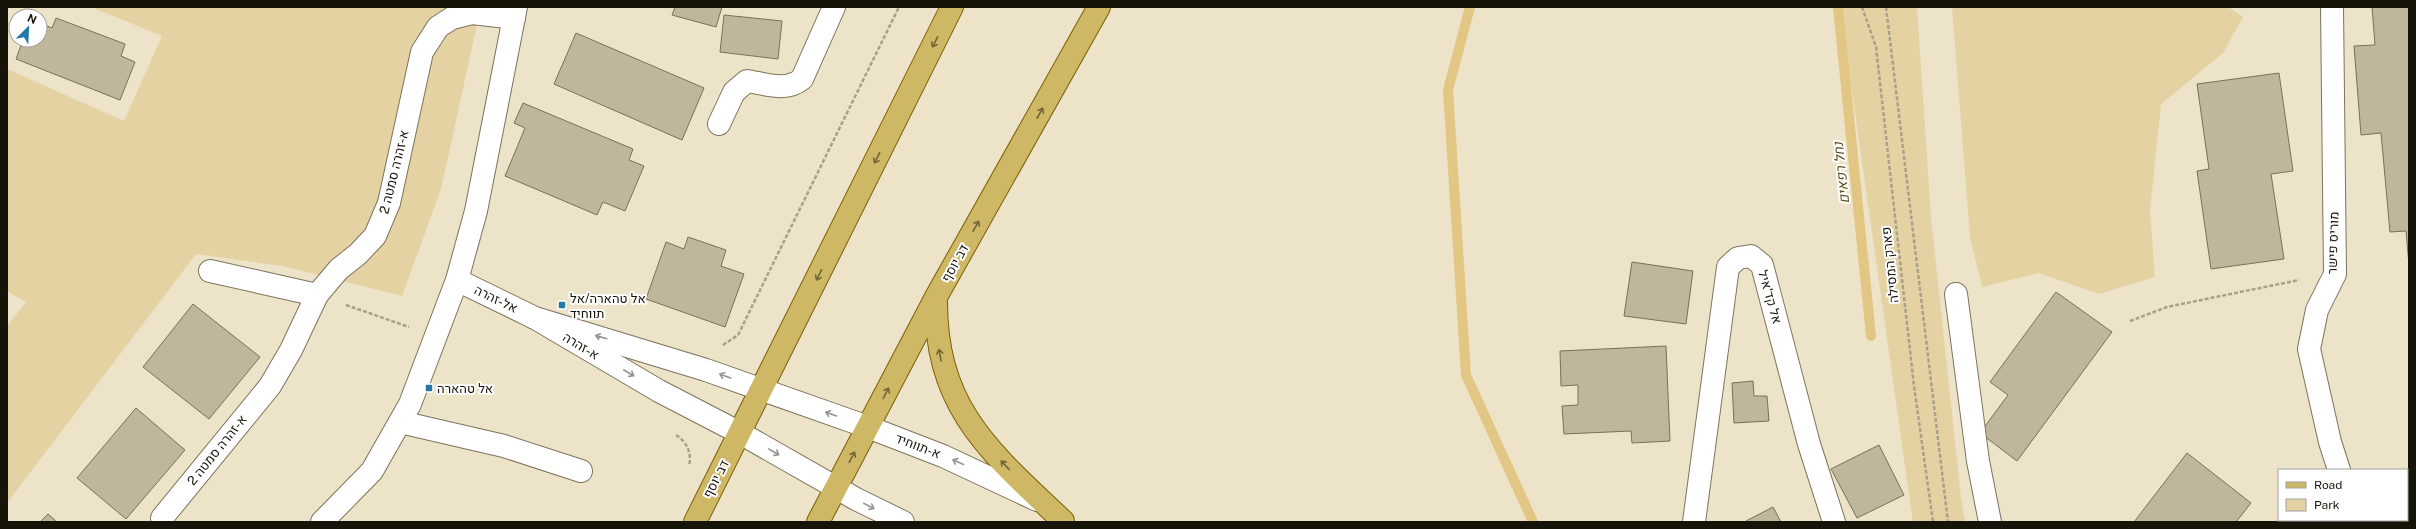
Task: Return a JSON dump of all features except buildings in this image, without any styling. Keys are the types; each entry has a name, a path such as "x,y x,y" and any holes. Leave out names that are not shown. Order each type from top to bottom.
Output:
{"main road":[{"name":"דב יוסף","path":"695,522 952,7"},
{"name":"דב יוסף","path":"818,522 936,297 1099,7"},
{"path":"936,297 940,354 948,383 959,408 1004,465 1064,522"}],"street":[{"path":"718,124 734,92 747,81 780,87 794,85 802,79 834,7"},
{"name":"מוריס פישר","path":"2332,7 2335,274 2317,310 2309,349 2330,442 2339,469"},
{"name":"א-זהרה סמטה 2","path":"162,518 270,386 291,350 317,295 338,269 358,254 375,236 389,202 422,52 438,28 452,18 472,13 515,13"},
{"path":"322,522 372,470 410,404 436,336 457,280 476,211 515,13"},
{"name":"אל קד'איל","path":"1694,522 1728,267 1738,258 1751,256 1762,265 1809,444 1834,522"},
{"path":"210,271 317,295"},
{"name":"אל-זהרה","path":"457,280 535,318"},
{"path":"1956,294 1978,460 1990,522"},
{"name":"א-זהרה","path":"535,318 706,370 762,390"},
{"name":"א-זהרה","path":"535,318 688,406 740,433 836,488"},
{"name":"א-תווחיד","path":"762,390 868,427 943,456 1036,499 1064,522"},
{"path":"400,422 504,446 581,471"},
{"path":"836,488 903,522"}],"path":[{"path":"706,370 716,348 738,335 899,7"},
{"name":"פארק המסילה","path":"1862,7 1876,47 1914,386 1933,522"},
{"path":"1886,7 1948,522"},
{"path":"2130,321 2167,307 2272,284 2335,274"},
{"path":"317,295 436,336"},
{"path":"688,406 674,433 688,446 691,458 689,468"}],"green space":[{"path":"91,7 442,7 478,20 441,189 402,296 282,266 196,254 7,503 7,326 26,302 7,291 7,69 124,121 162,36"},
{"path":"1840,7 1917,7 1931,217 1961,498 1965,522 1913,522"},
{"path":"1952,7 2228,7 2243,17 2223,53 2161,104 2150,211 2155,277 2099,294 2039,273 1982,287 1970,237"}],"waterway":[{"path":"1470,7 1448,90 1466,375 1533,522"},
{"name":"נחל רפאים","path":"1838,7 1871,336"}],"place":[{"name":"אל טהארה/אל תווחיד","path":"562,305"},
{"name":"אל טהארה","path":"429,388"}]}
